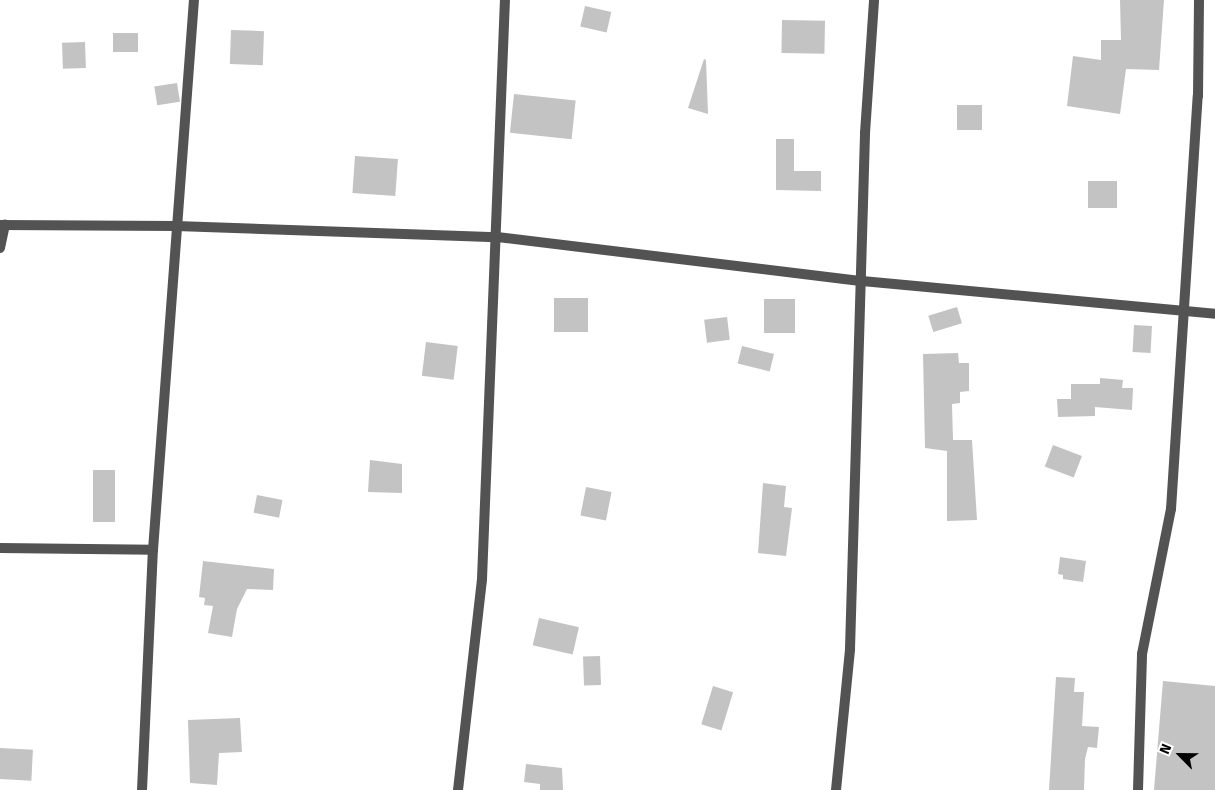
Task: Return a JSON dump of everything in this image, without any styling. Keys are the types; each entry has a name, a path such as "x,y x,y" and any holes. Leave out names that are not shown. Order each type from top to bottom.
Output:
{"street":[{"path":"142,790 153,550 194,0"},
{"path":"458,790 482,578 506,0"},
{"path":"836,790 850,650 865,133 874,0"},
{"path":"1138,790 1142,654 1172,509 1182,313 1198,96 1199,0"},
{"path":"0,248 2,225 176,226 497,236 862,281 1182,313 1215,314"},
{"path":"0,548 153,550"}],"building":[{"path":"1120,0 1164,0 1159,70 1126,69 1120,114 1067,106 1073,56 1101,60 1101,40 1121,40"},
{"path":"585,6 611,12 607,33 580,26"},
{"path":"782,20 825,21 824,54 781,53"},
{"path":"231,30 264,31 263,65 230,64"},
{"path":"113,33 138,33 138,52 113,52"},
{"path":"85,42 86,68 63,69 62,43"},
{"path":"704,59 706,60 708,114 688,108"},
{"path":"177,83 180,102 157,105 154,87"},
{"path":"514,94 576,100 572,139 510,133"},
{"path":"957,105 982,105 982,130 957,130"},
{"path":"776,139 794,139 794,171 821,171 821,191 776,190"},
{"path":"355,156 398,159 395,196 352,193"},
{"path":"1088,181 1117,181 1117,208 1088,208"},
{"path":"554,298 588,298 588,332 554,332"},
{"path":"764,299 795,299 795,333 764,333"},
{"path":"957,307 962,323 933,332 928,316"},
{"path":"727,317 730,340 707,343 704,320"},
{"path":"1134,325 1152,326 1151,353 1133,352"},
{"path":"426,342 458,346 454,380 422,376"},
{"path":"742,346 774,354 770,371 738,363"},
{"path":"958,353 959,363 969,363 969,391 960,392 960,403 952,404 953,440 972,440 977,520 947,521 947,451 925,448 923,354"},
{"path":"1100,378 1123,380 1122,388 1133,388 1132,410 1095,407 1095,416 1058,417 1057,399 1071,399 1071,384 1100,384"},
{"path":"1053,445 1082,456 1074,478 1045,466"},
{"path":"370,460 402,464 402,493 368,492"},
{"path":"93,470 115,470 115,522 93,522"},
{"path":"763,483 786,486 784,507 792,508 786,556 758,553"},
{"path":"586,487 612,492 606,520 580,515"},
{"path":"257,495 283,500 279,518 254,513"},
{"path":"1060,557 1086,561 1083,582 1063,579 1063,575 1058,574"},
{"path":"203,561 274,569 273,590 247,589 237,609 232,637 208,633 213,606 204,605 205,598 199,597"},
{"path":"539,618 579,627 573,655 533,645"},
{"path":"600,656 601,685 584,686 583,657"},
{"path":"1056,677 1075,678 1074,692 1084,692 1082,726 1099,727 1097,748 1088,747 1085,759 1084,790 1049,790"},
{"path":"1163,681 1215,686 1215,790 1154,790"},
{"path":"713,686 733,692 721,730 701,724"},
{"path":"240,718 242,752 219,753 217,785 190,783 188,720"},
{"path":"0,748 33,750 31,781 0,779"},
{"path":"526,764 562,768 563,790 540,790 540,784 524,782"}]}
